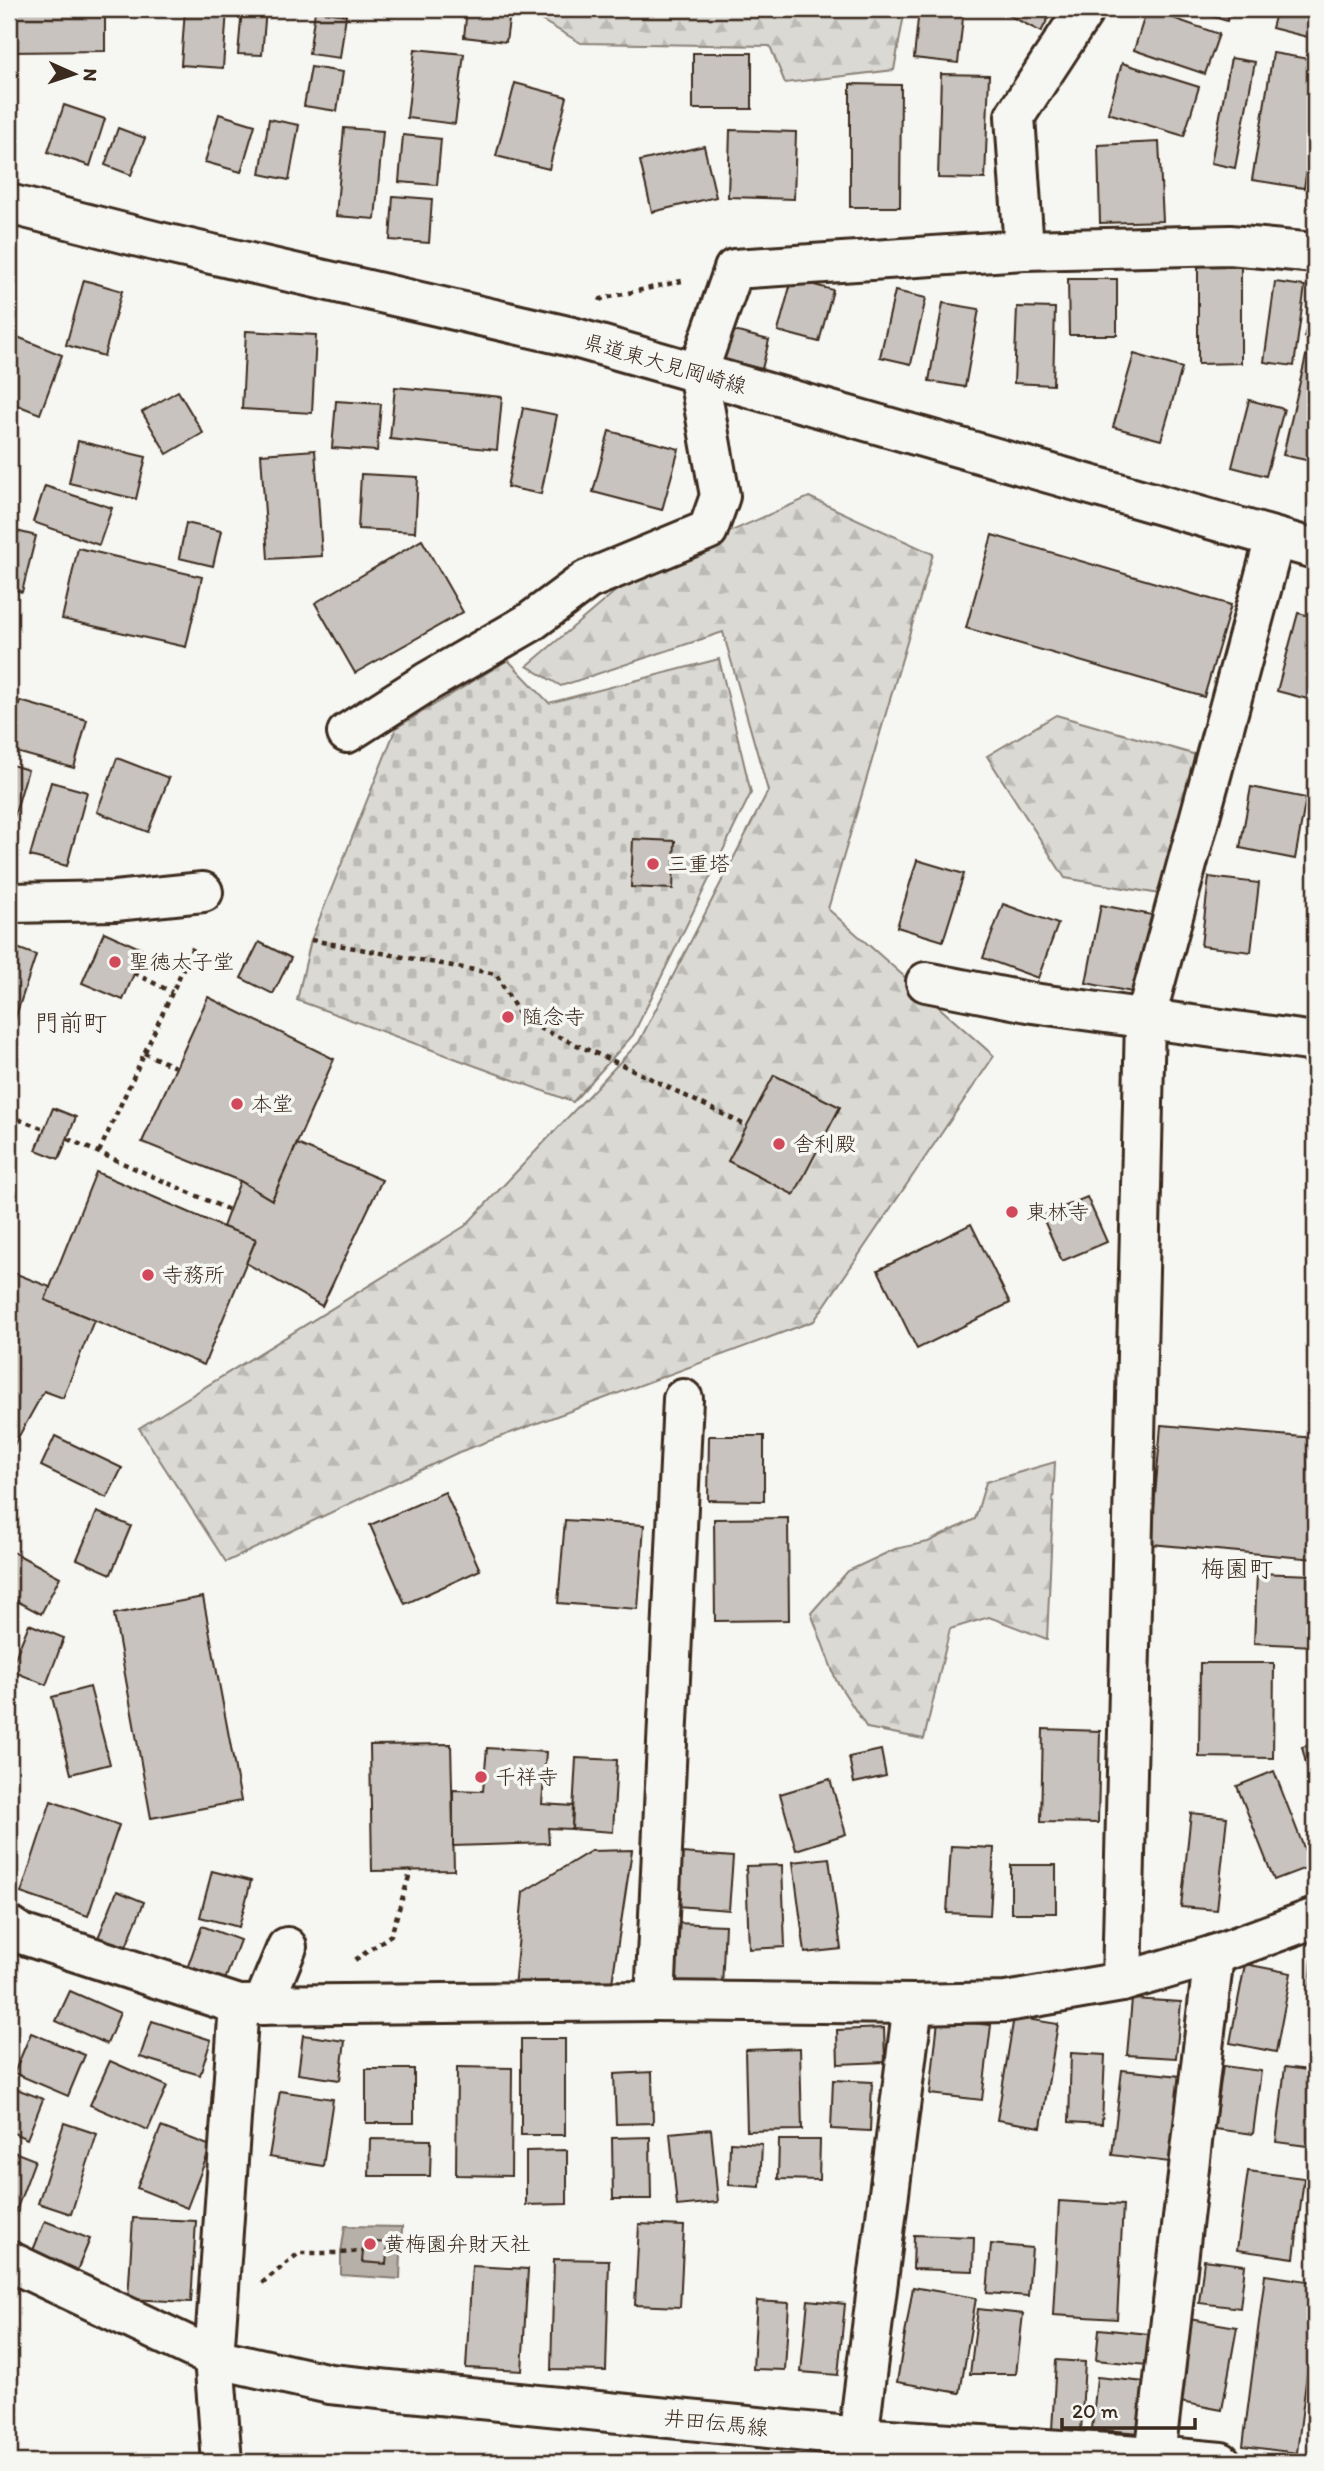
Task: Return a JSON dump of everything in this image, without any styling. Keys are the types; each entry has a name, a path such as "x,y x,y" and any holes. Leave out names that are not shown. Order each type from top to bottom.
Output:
{"street":[{"path":"1024,250 1015,116 1085,9"},
{"name":"県道東大見岡崎線","path":"9,204 155,241 572,337 1315,549"},
{"path":"347,733 427,682 529,623 587,580 708,530 720,496 698,372 734,269 1024,250 1230,246 1315,253"},
{"path":"1122,1982 1145,1020 1275,538"},
{"path":"9,903 115,901 203,892"},
{"path":"926,982 1033,1003 1315,1042"},
{"path":"655,2001 682,1399"},
{"path":"9,1926 22,1934 251,2005 655,2001 914,2004 1006,2002 1122,1982 1214,1955 1315,1918"},
{"path":"222,2462 214,2358 218,2292 251,2005 287,1947"},
{"path":"1156,2456 1214,1955"},
{"path":"856,2450 914,2004"},
{"name":"井田伝馬線","path":"9,2261 214,2358 330,2384 856,2450 1156,2456 1221,2462"}],"path":[{"path":"601,299 734,269"},
{"path":"311,940 496,974 523,1021 631,1069 747,1126"},
{"path":"99,1152 193,947"},
{"path":"134,973 173,992"},
{"path":"144,1053 175,1067"},
{"path":"9,1116 44,1129"},
{"path":"68,1139 229,1210"},
{"path":"373,1947 391,1935 411,1870"},
{"path":"218,2292 248,2292 275,2274 299,2253 363,2251"}],"green space":[{"path":"522,9 905,9 894,70 785,83 770,46 581,43"},
{"path":"809,497 933,554 828,909 994,1056 814,1321 459,1452 226,1562 139,1428 465,1226 639,1042 768,791 723,632 561,686 527,666 638,572"},
{"path":"719,659 751,793 633,1035 573,1102 297,1000 311,940 396,728 508,660 549,703"},
{"path":"1056,715 1200,756 1160,894 1065,878 987,756"},
{"path":"1055,1462 1047,1639 989,1617 950,1629 924,1739 867,1728 836,1680 811,1613 848,1571 895,1549 928,1542 975,1519 986,1482"}],"shaded area":[{"path":"345,2226 402,2227 400,2279 341,2275"}],"building":[{"path":"9,9 105,9 105,51 9,52"},
{"path":"185,9 227,9 223,68 181,65"},
{"path":"242,9 266,9 262,55 238,54"},
{"path":"467,9 510,13 506,42 464,37"},
{"path":"919,9 964,9 958,63 914,58"},
{"path":"997,9 1053,9 1041,32"},
{"path":"1147,9 1219,34 1205,74 1134,50"},
{"path":"1190,9 1231,9 1227,21"},
{"path":"1277,9 1315,9 1315,39 1272,28"},
{"path":"315,11 346,15 340,58 309,54"},
{"path":"415,49 464,54 455,124 407,118"},
{"path":"693,53 752,53 752,109 693,109"},
{"path":"1273,53 1315,60 1315,119 1304,188 1252,180"},
{"path":"1231,58 1255,62 1235,168 1211,163"},
{"path":"1122,63 1199,87 1184,136 1108,113"},
{"path":"311,67 343,72 337,111 304,106"},
{"path":"941,74 989,75 985,179 938,178"},
{"path":"515,83 567,97 549,169 496,156"},
{"path":"850,84 901,85 900,207 850,207"},
{"path":"64,105 105,119 90,166 48,152"},
{"path":"219,114 255,125 241,172 205,162"},
{"path":"269,119 299,125 289,180 260,174"},
{"path":"118,128 145,138 131,175 105,165"},
{"path":"344,128 383,131 375,219 336,216"},
{"path":"730,130 796,132 794,199 728,197"},
{"path":"403,135 441,139 437,185 399,182"},
{"path":"1159,142 1163,221 1100,223 1098,145"},
{"path":"704,146 716,197 652,212 640,161"},
{"path":"393,196 432,199 429,243 390,240"},
{"path":"1198,266 1241,266 1241,363 1198,364"},
{"path":"792,279 833,290 819,342 778,331"},
{"path":"1068,279 1117,279 1117,335 1069,335"},
{"path":"84,280 122,291 104,356 66,345"},
{"path":"1275,282 1305,286 1294,366 1264,362"},
{"path":"895,291 926,298 911,364 880,357"},
{"path":"1315,302 1315,340 1304,337"},
{"path":"943,303 979,309 965,387 929,381"},
{"path":"1017,307 1055,308 1053,385 1014,383"},
{"path":"730,330 769,340 762,369 722,359"},
{"path":"246,331 316,335 312,413 242,409"},
{"path":"15,336 62,355 40,414 9,402 9,352"},
{"path":"1134,354 1182,368 1161,440 1113,427"},
{"path":"1306,356 1315,358 1315,462 1283,455"},
{"path":"395,387 502,397 497,450 390,439"},
{"path":"178,391 203,433 167,454 142,412"},
{"path":"1249,400 1284,409 1266,476 1232,467"},
{"path":"336,401 381,404 377,451 332,448"},
{"path":"523,408 557,415 541,494 507,487"},
{"path":"609,431 679,449 662,510 593,492"},
{"path":"78,441 146,457 136,499 69,483"},
{"path":"315,450 322,556 268,559 261,454"},
{"path":"361,474 418,477 415,532 358,529"},
{"path":"45,486 112,508 99,545 33,522"},
{"path":"186,523 221,531 213,566 179,558"},
{"path":"9,529 36,536 22,592 9,588"},
{"path":"992,535 1231,605 1204,697 966,628"},
{"path":"422,540 463,612 355,673 315,603"},
{"path":"78,548 202,577 186,647 62,619"},
{"path":"1298,613 1315,617 1315,701 1277,691"},
{"path":"20,701 87,720 74,768 9,750"},
{"path":"117,758 169,778 148,832 97,812"},
{"path":"9,764 28,770 11,827 9,826"},
{"path":"51,782 87,792 67,866 30,856"},
{"path":"1251,787 1306,798 1295,859 1240,848"},
{"name":"三重塔","path":"633,839 675,841 673,889 631,887"},
{"path":"917,860 964,874 943,941 897,927"},
{"path":"1209,877 1259,883 1251,952 1201,946"},
{"path":"1003,904 1058,924 1038,978 983,958"},
{"path":"1101,905 1152,915 1137,993 1086,983"},
{"name":"聖徳太子堂","path":"104,932 144,950 123,1000 82,983"},
{"path":"259,942 291,958 273,994 241,978"},
{"path":"9,945 36,955 9,1037"},
{"name":"本堂","path":"208,997 334,1059 272,1200 240,1181 142,1142"},
{"name":"舎利殿","path":"774,1075 840,1107 794,1195 728,1161"},
{"path":"53,1108 76,1117 59,1159 36,1150"},
{"path":"297,1144 382,1180 322,1306 246,1263 256,1239 223,1227 240,1181 272,1200"},
{"name":"寺務所","path":"96,1172 256,1239 204,1365 45,1300"},
{"path":"1087,1197 1107,1242 1062,1261 1042,1216"},
{"path":"971,1224 1010,1303 917,1349 878,1270"},
{"path":"9,1271 50,1287 45,1300 94,1320 63,1398 44,1391 9,1454"},
{"path":"1161,1425 1315,1438 1315,1559 1151,1544"},
{"path":"55,1436 122,1468 107,1498 41,1466"},
{"path":"709,1436 764,1436 764,1501 708,1500"},
{"path":"445,1492 480,1570 405,1604 370,1525"},
{"path":"97,1512 131,1526 111,1574 77,1559"},
{"path":"788,1518 789,1620 715,1621 714,1519"},
{"path":"565,1520 644,1525 638,1609 558,1603"},
{"path":"11,1551 60,1577 41,1614 9,1597"},
{"path":"1257,1573 1315,1575 1314,1646 1254,1643"},
{"path":"203,1597 241,1801 151,1818 114,1614"},
{"path":"29,1624 64,1638 46,1685 10,1670"},
{"path":"1200,1663 1274,1663 1273,1758 1199,1757"},
{"path":"90,1687 110,1764 71,1774 52,1697"},
{"path":"1043,1729 1100,1731 1098,1823 1041,1822"},
{"path":"451,1744 454,1870 372,1871 370,1745"},
{"path":"1315,1744 1315,1800 1302,1747"},
{"path":"487,1748 546,1752 542,1804 573,1806 572,1829 548,1828 549,1843 453,1846 453,1790 483,1791"},
{"path":"881,1750 886,1776 854,1783 849,1757"},
{"path":"576,1758 617,1760 613,1832 572,1829"},
{"path":"1274,1771 1311,1866 1274,1880 1237,1786"},
{"path":"830,1779 846,1834 796,1850 780,1794"},
{"path":"51,1801 119,1825 88,1916 21,1893"},
{"path":"1191,1813 1227,1817 1217,1910 1181,1907"},
{"path":"951,1846 994,1848 990,1915 947,1913"},
{"path":"632,1850 610,1996 514,1988 523,1892 591,1851"},
{"path":"682,1853 733,1857 729,1910 677,1906"},
{"path":"829,1858 841,1949 805,1953 793,1862"},
{"path":"782,1865 785,1947 749,1949 746,1866"},
{"path":"1011,1865 1056,1865 1056,1913 1011,1913"},
{"path":"212,1871 251,1881 239,1927 200,1917"},
{"path":"117,1891 144,1902 123,1954 96,1943"},
{"path":"674,1923 725,1925 722,1987 671,1984"},
{"path":"202,1926 240,1940 225,1980 188,1966"},
{"path":"1314,1932 1315,2054 1305,2054"},
{"path":"1245,1964 1291,1973 1276,2052 1230,2043"},
{"path":"70,1991 120,2013 107,2044 56,2021"},
{"path":"1132,1999 1181,2002 1176,2058 1127,2055"},
{"path":"1014,2017 1058,2024 1041,2127 997,2120"},
{"path":"938,2020 991,2025 982,2100 930,2094"},
{"path":"152,2021 211,2040 200,2075 140,2057"},
{"path":"884,2028 885,2062 838,2064 837,2030"},
{"path":"31,2033 85,2055 68,2096 14,2073"},
{"path":"303,2035 345,2041 340,2080 298,2074"},
{"path":"521,2039 565,2039 565,2135 521,2135"},
{"path":"800,2048 802,2130 747,2131 745,2050"},
{"path":"1071,2053 1105,2055 1102,2124 1069,2122"},
{"path":"110,2061 167,2086 148,2130 90,2105"},
{"path":"1223,2066 1261,2071 1253,2134 1214,2129"},
{"path":"457,2067 512,2068 511,2176 456,2175"},
{"path":"1285,2067 1315,2071 1315,2147 1276,2142"},
{"path":"366,2069 414,2069 414,2123 366,2123"},
{"path":"1122,2070 1180,2076 1169,2162 1112,2155"},
{"path":"652,2072 653,2123 616,2124 614,2074"},
{"path":"833,2080 872,2082 870,2131 831,2129"},
{"path":"9,2086 43,2099 27,2139 9,2131"},
{"path":"280,2091 333,2099 323,2166 269,2157"},
{"path":"64,2123 97,2134 71,2214 38,2203"},
{"path":"161,2127 211,2146 187,2208 137,2188"},
{"path":"711,2129 718,2202 677,2206 670,2133"},
{"path":"650,2137 651,2199 613,2199 612,2138"},
{"path":"370,2139 431,2140 430,2176 369,2176"},
{"path":"779,2140 820,2140 819,2180 778,2179"},
{"path":"730,2142 762,2144 760,2187 729,2185"},
{"path":"9,2150 35,2160 10,2227 9,2227"},
{"path":"567,2150 567,2204 526,2205 526,2151"},
{"path":"1248,2171 1304,2178 1294,2258 1237,2250"},
{"path":"1059,2201 1123,2205 1117,2319 1053,2315"},
{"path":"133,2218 196,2221 191,2302 128,2299"},
{"path":"45,2221 90,2239 76,2273 31,2255"},
{"path":"639,2224 684,2226 680,2307 635,2305"},
{"path":"914,2235 974,2237 973,2271 913,2269"},
{"path":"364,2241 388,2243 386,2264 362,2262"},
{"path":"991,2244 1032,2248 1028,2296 987,2293"},
{"path":"554,2259 609,2260 606,2371 551,2370"},
{"path":"1204,2260 1245,2265 1240,2308 1199,2303"},
{"path":"472,2266 528,2269 522,2371 466,2368"},
{"path":"1265,2275 1315,2282 1315,2311 1297,2453 1243,2446"},
{"path":"913,2287 976,2298 960,2393 897,2382"},
{"path":"808,2300 845,2304 838,2375 801,2372"},
{"path":"757,2301 789,2303 785,2370 753,2369"},
{"path":"978,2309 1023,2314 1016,2374 970,2374"},
{"path":"1189,2319 1237,2327 1222,2410 1175,2401"},
{"path":"1099,2329 1149,2334 1147,2365 1096,2360"},
{"path":"1056,2360 1085,2362 1081,2432 1052,2430"},
{"path":"1097,2377 1145,2382 1140,2433 1092,2429"}],"place":[{"name":"三重塔","path":"653,864"},
{"name":"聖徳太子堂","path":"115,962"},
{"name":"随念寺","path":"508,1017"},
{"name":"本堂","path":"237,1104"},
{"name":"舎利殿","path":"779,1144"},
{"name":"東林寺","path":"1012,1212"},
{"name":"寺務所","path":"148,1275"},
{"name":"千祥寺","path":"481,1777"},
{"name":"黄梅園弁財天社","path":"370,2244"}],"district":[{"name":"門前町","path":"71,1023"},
{"name":"梅園町","path":"1237,1569"}]}
